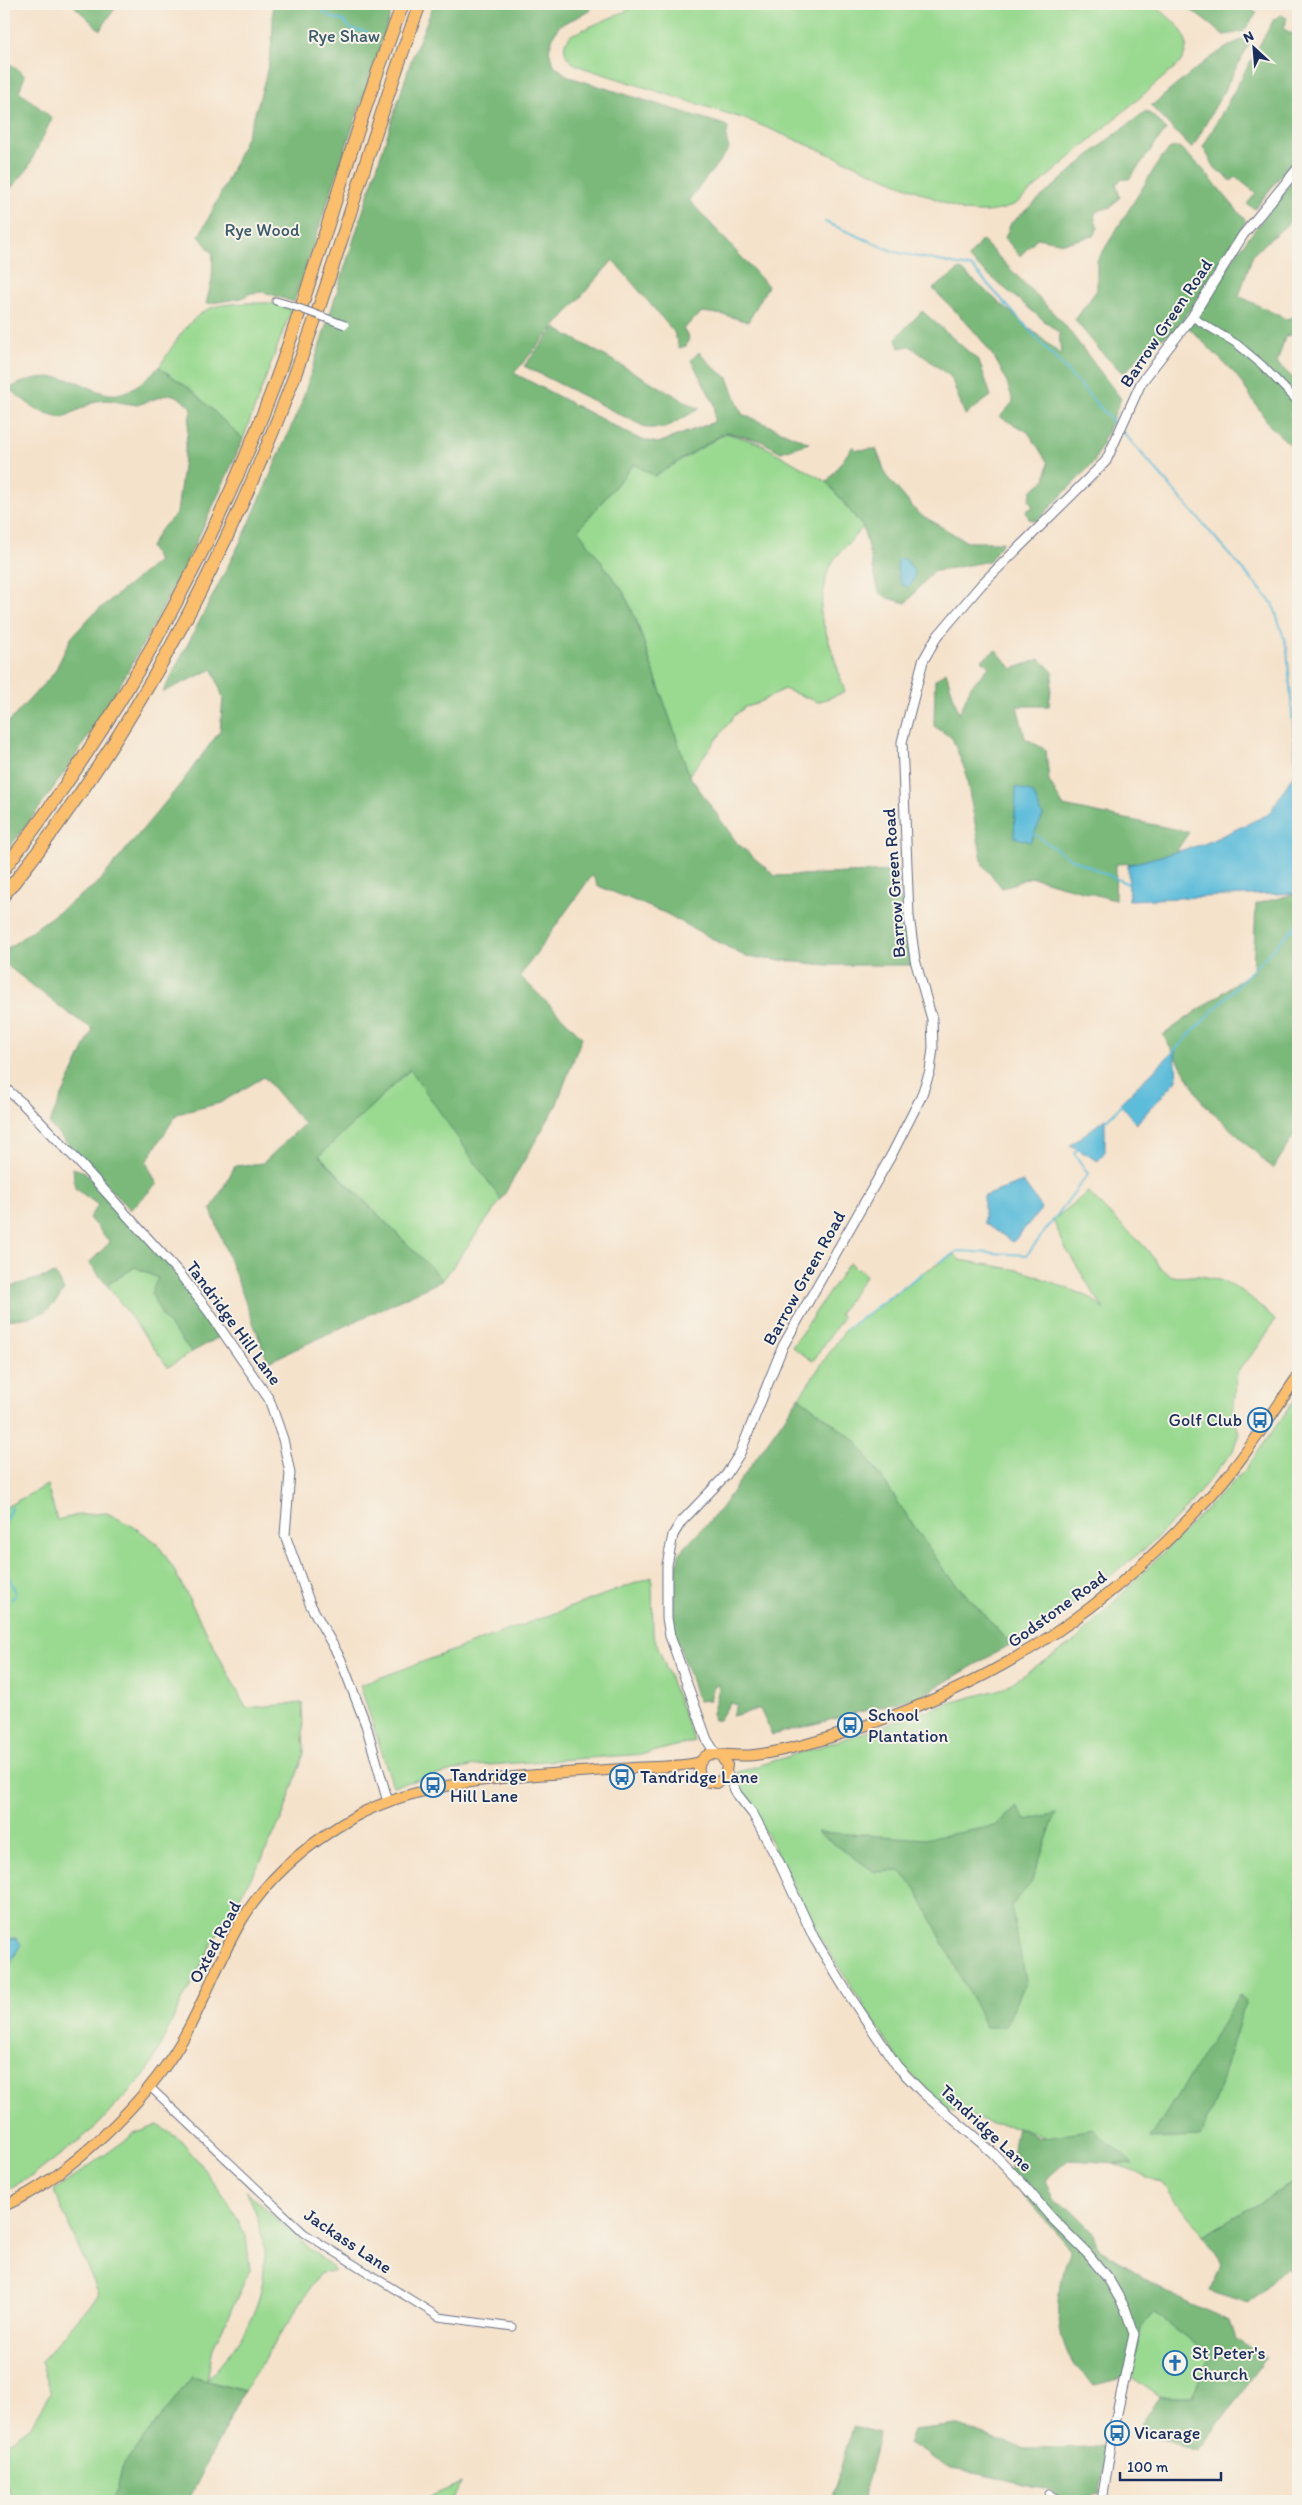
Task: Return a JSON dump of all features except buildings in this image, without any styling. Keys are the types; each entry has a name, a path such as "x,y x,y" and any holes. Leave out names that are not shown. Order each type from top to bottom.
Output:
{"highway":[{"path":"4,869 61,791 125,692 162,630 227,499 282,362 359,124 403,4"},
{"path":"4,895 72,804 131,715 185,621 226,541 257,472 306,347 387,95 420,4"}],"main road":[{"name":"Godstone Road","path":"718,1755 755,1755 845,1733 925,1704 979,1679 1050,1638 1110,1593 1208,1498 1242,1458 1298,1376"},
{"path":"718,1755 728,1765 727,1772 717,1783 709,1783 701,1778 699,1773 702,1760 718,1755"},
{"name":"Godstone Road","path":"727,1772 755,1755"},
{"name":"Oxted Road","path":"4,2206 33,2191 75,2159 150,2087 183,2040 242,1919 260,1894 301,1852 325,1835 356,1816 388,1802 420,1792 461,1784 661,1767 702,1760"},
{"name":"Oxted Road","path":"661,1767 701,1778"}],"street":[{"name":"Barrow Green Road","path":"718,1755 707,1740 670,1636 667,1618 669,1547 681,1522 726,1475 740,1453 783,1346 892,1154 921,1096 930,1071 934,1048 932,1019 915,960 909,916 902,742 923,661 936,638 981,585 1106,461 1141,383 1192,317 1243,235 1298,168"},
{"path":"276,301 345,325"},
{"path":"1192,317 1237,344 1262,365 1298,402"},
{"name":"Tandridge Hill Lane","path":"4,1087 76,1159 180,1274 209,1312 269,1399 283,1439 290,1473 285,1535 310,1604 341,1660 366,1725 388,1802"},
{"name":"Barrow Green Road","path":"702,1760 707,1740"},
{"name":"Tandridge Lane","path":"727,1772 736,1794 753,1814 769,1842 819,1945 847,1992 897,2066 923,2093 992,2152 1022,2183 1050,2216 1088,2254 1108,2280 1125,2308 1134,2334 1113,2432 1108,2476 1102,2501"},
{"name":"Tandridge Lane","path":"717,1783 736,1794"},
{"name":"Jackass Lane","path":"150,2087 304,2233 439,2317 513,2327"},
{"path":"1049,2492 1061,2501"}],"green space":[{"path":"72,4 118,4 100,30"},
{"name":"Rye Wood","path":"272,4 394,4 294,302 264,292 251,293 242,298 206,304 212,280 213,254 199,236 226,184 262,92 273,31"},
{"path":"434,4 589,4 590,11 560,25 554,34 549,50 554,65 569,77 725,125 728,128 726,138 729,149 689,200 768,286 748,322 725,315 702,312 683,329 689,338 686,346 679,348 674,332 613,260 514,373 639,439 658,443 714,422 715,405 691,360 699,352 713,367 728,378 742,414 809,443 781,452 761,441 726,432 655,476 634,464 578,530 624,593 636,620 689,775 737,843 775,876 895,871 913,965 827,965 746,957 665,913 598,886 592,875 520,976 582,1037 556,1106 501,1200 410,1069 319,1156 443,1280 268,1362 211,1210 235,1166 263,1163 304,1124 264,1077 220,1103 177,1114 146,1162 157,1184 130,1210 49,1124 93,1029 68,1013 4,963 4,951 98,883 179,786 220,731 223,698 213,669 163,692 246,531 301,404 412,58"},
{"path":"642,4 1153,4 1181,30 1186,44 1185,53 1180,63 1017,203 998,210 971,212 964,211 751,121 584,68 569,59 565,53 565,43 571,35"},
{"path":"1183,4 1248,4 1257,13 1243,32 1224,35"},
{"path":"1281,15 1287,18 1283,28 1289,33 1298,34 1298,153 1255,209 1247,204 1256,193 1236,177 1231,181 1215,168 1203,147 1274,19"},
{"path":"1253,37 1192,149 1151,106 1214,56 1241,40"},
{"path":"4,61 15,67 25,76 19,91 52,118 27,170 4,196"},
{"path":"1146,111 1156,118 1166,130 1129,179 1122,179 1116,184 1120,197 1111,207 1097,211 1094,216 1098,228 1093,236 1064,243 1037,238 1020,256 1005,238 1011,223 1105,142"},
{"path":"1179,147 1200,166 1246,221 1191,309 1174,331 1146,348 1124,374 1102,353 1075,320 1097,290 1097,261 1161,158 1171,148"},
{"path":"1298,174 1298,215 1253,254 1239,296 1286,319 1298,315 1298,332 1285,337 1277,363 1298,383 1298,452 1270,426 1237,376 1189,328 1236,254"},
{"path":"982,240 1064,324 1121,399 1094,462 1037,521 1029,519 1026,511 1033,507 1029,499 1032,490 1045,480 1048,463 1028,432 1000,417 1013,402 1008,385 1000,369 982,340 933,289 960,269 1061,355 1059,333 968,258"},
{"path":"272,303 291,310 243,439 190,389 159,367 181,334 202,313 219,306"},
{"path":"922,311 979,361 991,396 965,415 951,377 910,346 899,348 896,338"},
{"path":"555,328 699,409 665,428 647,428 524,366"},
{"path":"159,367 190,389 243,439 193,548 137,654 75,757 4,854 4,727 54,673 71,638 92,615 158,561 150,547 160,530 177,513 192,408 177,396 169,394 137,405 107,400 96,401 62,418 37,410 9,389 26,381 53,377 71,380 103,393 117,394 134,387"},
{"path":"726,433 759,443 827,482 863,527 835,558 827,573 820,613 845,692 818,702 784,689 756,704 745,707 735,715 689,775 636,620 624,593 578,530 634,464 655,476"},
{"path":"853,446 857,450 876,449 887,477 918,513 967,542 1003,542 989,561 932,572 906,603 888,598 879,592 863,527 827,482"},
{"path":"996,650 1012,669 1040,659 1053,672 1049,706 1017,706 1025,738 1046,750 1049,781 1063,806 1189,832 1169,862 1116,864 1115,900 1031,877 1002,888 983,865 965,770 952,738 934,726 935,680 946,672 959,714 971,686 989,667 982,660"},
{"path":"1298,893 1298,1129 1273,1169 1203,1103 1163,1035 1253,971 1256,904"},
{"path":"411,1069 501,1200 443,1280 319,1155"},
{"path":"73,1168 85,1172 157,1251 191,1293 221,1336 192,1352 164,1319 151,1293 158,1278 135,1267 107,1285 89,1263 110,1242 89,1218 98,1205 75,1188"},
{"path":"1088,1192 1144,1246 1160,1267 1168,1274 1176,1277 1200,1276 1224,1282 1242,1291 1275,1320 1258,1347 1237,1372 1233,1415 1239,1432 1233,1451 1183,1512 1147,1547 1059,1616 1011,1644 946,1573 857,1442 799,1397 845,1330 924,1272 954,1254 960,1260 1024,1271 1091,1298 1104,1310 1065,1247 1053,1220"},
{"path":"849,1263 866,1275 839,1314 843,1317 813,1361 792,1347"},
{"path":"135,1267 158,1278 164,1319 192,1352 168,1367 107,1285"},
{"path":"55,1274 64,1290 52,1306 31,1317 4,1320 4,1288"},
{"path":"1298,1395 1298,2180 1203,2235 1165,2186 1135,2171 1017,2127 989,2123 945,2108 902,2065 820,1938 770,1840 738,1788 738,1772 854,1736 950,1703 1004,1688 1074,1642 1245,1470"},
{"path":"799,1397 857,1442 946,1573 1011,1644 921,1696 772,1735 760,1709 732,1716 737,1705 730,1703 719,1720 714,1720 712,1714 720,1685 714,1686 710,1700 698,1701 674,1630 673,1592 679,1554 721,1508"},
{"path":"47,1485 57,1520 79,1515 107,1513 134,1527 157,1543 173,1568 246,1708 302,1703 304,1753 284,1813 261,1861 218,1933 148,2071 96,2127 34,2175 4,2191 4,1508"},
{"path":"652,1577 653,1634 694,1741 645,1754 474,1766 393,1786 360,1685"},
{"path":"1017,1807 1026,1820 1056,1813 1031,1883 1011,1906 1026,1982 1005,2027 986,2027 916,1889 900,1871 875,1872 817,1832 925,1839 995,1826"},
{"path":"1240,1995 1245,2003 1218,2092 1200,2137 1150,2139"},
{"path":"158,2125 179,2139 197,2160 228,2202 246,2236 250,2270 213,2348 207,2380 226,2358 241,2336 253,2314 261,2291 264,2268 263,2243 257,2217 246,2190 276,2219 335,2270 319,2274 244,2391 192,2377 123,2465 117,2491 110,2501 12,2501 4,2475 6,2444 30,2427 51,2391 41,2362 99,2294 54,2191 134,2134"},
{"path":"1017,2127 1039,2138 1093,2129 1133,2164 1068,2160 1045,2180 1053,2201 1072,2210 1091,2229 1099,2248 1168,2293 1229,2321 1235,2339 1266,2358 1198,2452 1137,2430 1160,2397 1193,2396 1210,2355 1154,2313 1141,2329 1130,2376 1094,2385 1070,2359 1060,2329 1059,2302 1060,2288 1071,2249 1007,2176 1011,2164"},
{"path":"1298,2180 1298,2287 1287,2267 1249,2304 1209,2291 1222,2264 1203,2235"},
{"path":"1154,2313 1210,2355 1193,2396 1160,2397 1130,2376 1141,2329"},
{"path":"192,2377 244,2391 188,2501 110,2501 117,2491 123,2465"},
{"path":"956,2425 1023,2448 1106,2447 1100,2493 1063,2499 1051,2491 980,2473 950,2469 909,2443 914,2430"},
{"path":"853,2426 880,2433 862,2501 831,2501"},
{"path":"462,2483 450,2501 421,2501 422,2500"}],"water":[{"path":"899,558 905,559 914,571 915,577 909,587 902,585 899,578 897,569"},
{"path":"1293,775 1298,775 1298,893 1129,900 1128,865 1204,844 1269,814"},
{"path":"1016,787 1033,793 1043,816 1030,842 1014,837"},
{"path":"1175,1050 1177,1080 1136,1124 1120,1103"},
{"path":"1105,1119 1105,1151 1098,1161 1070,1145"},
{"path":"1023,1182 1042,1208 1013,1242 984,1223 984,1196"},
{"path":"16,1938 21,1944 12,1960 8,1974 4,1977 4,1941"}],"waterway":[{"path":"311,4 333,18 344,21 351,29 368,32"},
{"path":"825,222 895,252 973,268 1117,426"},
{"path":"1122,431 1273,604 1287,648 1297,775"},
{"path":"1034,834 1068,857 1128,884"},
{"path":"1173,1052 1298,923"},
{"path":"1103,1123 1123,1104"},
{"path":"940,1262 958,1251 1027,1255 1088,1174 1074,1153 1079,1148"},
{"path":"845,1330 924,1272"},
{"path":"4,1523 12,1507"},
{"path":"4,1565 15,1591 15,1596 12,1599"},
{"path":"4,1608 5,1603"},
{"path":"4,1874 4,1888"}],"place":[{"name":"Golf Club","path":"1260,1420"},
{"name":"School Plantation","path":"850,1725"},
{"name":"Tandridge Lane","path":"622,1777"},
{"name":"Tandridge Hill Lane","path":"433,1785"},
{"name":"St Peter's Church","path":"1175,2363"},
{"name":"Vicarage","path":"1117,2433"}],"park label":[{"name":"Rye Shaw","path":"344,36"}]}
